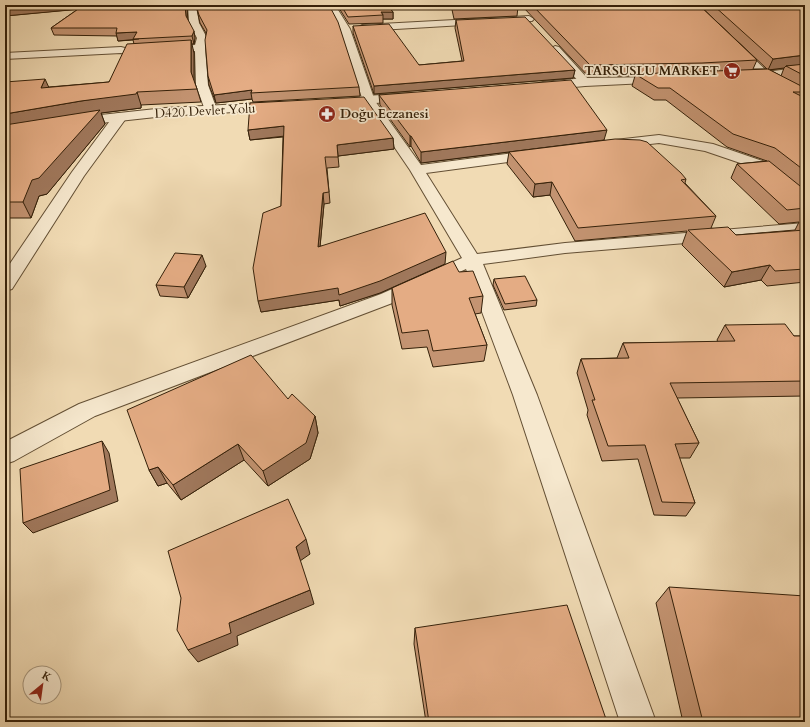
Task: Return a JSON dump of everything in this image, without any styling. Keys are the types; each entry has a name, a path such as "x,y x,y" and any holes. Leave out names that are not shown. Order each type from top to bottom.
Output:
{"street":[{"path":"192,5 194,23 202,38 200,48 202,85 211,110"},
{"path":"331,5 345,29 369,101 417,170 472,260 526,395 638,722"},
{"path":"692,5 765,75 805,98"},
{"path":"519,10 529,19 535,28"},
{"path":"345,29 529,19"},
{"path":"545,39 585,82"},
{"path":"5,56 200,48"},
{"path":"751,77 805,70"},
{"path":"531,87 585,82 676,80"},
{"path":"330,103 423,96"},
{"name":"D420 Devlet Yolu","path":"61,124 165,112 290,106"},
{"path":"5,285 77,175 120,117"},
{"path":"602,145 653,146 658,140 708,147 763,166 805,200"},
{"path":"417,170 552,152"},
{"path":"717,219 732,235"},
{"path":"5,454 87,410 388,298 472,260 565,248 805,228"}],"building":[{"path":"5,5 40,5 5,8"},
{"path":"84,5 185,5 186,16 194,31 192,36 133,39 137,32 116,33 117,28 51,28"},
{"path":"196,5 329,5 338,22 359,87 251,93 252,90 214,95 208,76 205,40 207,30 199,15"},
{"path":"341,5 387,5 393,12 381,12 383,15 348,17"},
{"path":"454,5 518,5 518,6 454,9"},
{"path":"532,5 699,5 757,60 702,63 590,65"},
{"path":"713,5 805,5 805,55 773,59"},
{"path":"525,17 575,70 374,86 353,26 389,24 419,65 464,61 456,20"},
{"path":"191,40 191,72 197,89 137,92 136,94 81,101 5,114 5,82 45,79 41,88 109,82 127,44"},
{"path":"805,64 805,76 786,66"},
{"path":"768,69 805,88 805,92 793,92 805,98 805,171 775,148 733,134 670,88 658,88 635,74"},
{"path":"571,80 607,130 421,152 411,136 379,95"},
{"path":"364,97 393,138 337,145 338,157 325,157 329,192 323,193 318,247 425,213 446,252 380,281 339,295 338,288 258,301 253,268 263,213 281,206 284,126 248,130 250,103"},
{"path":"100,110 39,178 32,180 23,202 5,202 5,125"},
{"path":"615,139 640,140 647,142 681,173 686,179 681,180 716,216 578,228 552,182 535,184 509,152"},
{"path":"769,161 805,190 805,208 787,210 737,164"},
{"path":"800,221 805,221 805,226"},
{"path":"728,227 736,235 805,230 805,269 775,271 770,265 732,272 688,230"},
{"path":"175,253 202,255 184,287 156,285"},
{"path":"453,261 459,272 473,271 483,296 469,298 487,345 433,351 428,330 402,333 392,288"},
{"path":"525,276 537,300 505,304 494,279"},
{"path":"785,324 794,336 805,336 805,381 670,383 699,443 675,444 695,503 662,502 645,445 608,446 592,400 595,400 581,359 629,358 623,343 735,341 725,325"},
{"path":"251,355 288,399 292,394 315,416 306,443 263,471 238,444 173,485 158,467 149,470 127,410"},
{"path":"102,441 110,490 23,523 20,469"},
{"path":"288,499 306,539 296,547 310,590 229,623 231,633 188,650 177,630 181,598 168,551"},
{"path":"669,587 805,596 805,722 703,722"},
{"path":"567,605 607,722 429,722 415,628"}],"place":[{"name":"TARSUSLU MARKET","path":"732,71"},
{"name":"Doğu Eczanesi","path":"327,114"}]}
